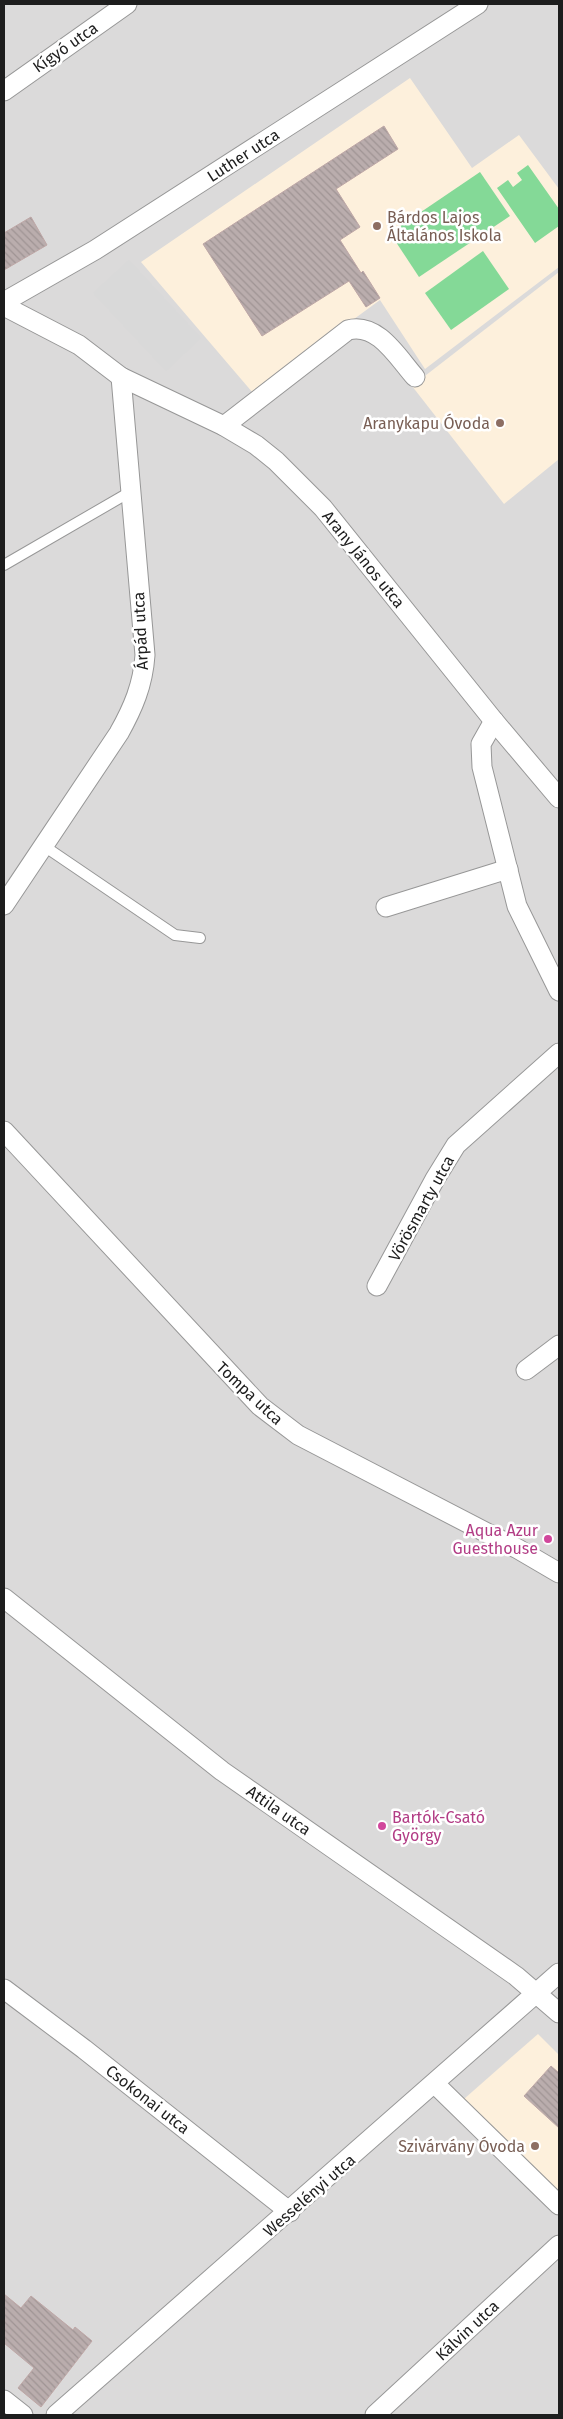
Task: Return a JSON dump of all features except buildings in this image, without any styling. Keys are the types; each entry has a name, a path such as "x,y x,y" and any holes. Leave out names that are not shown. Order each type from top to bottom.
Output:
{"street":[{"name":"Kígyó utca","path":"4,91 127,4"},
{"name":"Luther utca","path":"4,304 95,250 478,4"},
{"name":"Arany János utca","path":"4,304 79,345 121,377 224,426 256,445 304,486 494,721 559,798"},
{"path":"224,426 348,330 355,328 371,331 379,337 416,377"},
{"name":"Árpád utca","path":"4,905 119,733 134,707 140,690 145,655 121,377"},
{"path":"494,721 481,744 482,767 517,906 559,990"},
{"path":"386,906 508,869"},
{"name":"Vörösmarty utca","path":"377,1286 435,1179 456,1145 559,1053"},
{"name":"Tompa utca","path":"4,1131 260,1406 298,1435 518,1549 559,1573"},
{"path":"526,1370 559,1345"},
{"name":"Attila utca","path":"4,1598 222,1771 508,1970 559,2013"},
{"name":"Wesselényi utca","path":"56,2415 290,2212 537,1994 559,1972"},
{"name":"Csokonai utca","path":"4,1989 84,2049 290,2212"},
{"path":"435,2084 559,2205"},
{"name":"Kálvin utca","path":"375,2415 559,2245"},
{"path":"4,2400 23,2415"}],"lane":[{"path":"4,565 130,492"},
{"path":"44,846 175,935 200,938"}],"shaded area":[{"path":"4,4 559,4 559,2415 4,2415"},
{"name":"Bárdos Lajos Általános Iskola","path":"410,78 472,168 519,135 559,189 559,267 425,369 380,300 253,393 141,262"},
{"path":"129,260 201,338 166,371 93,293"},
{"name":"Aranykapu Óvoda","path":"559,272 559,459 504,504 412,386"},
{"name":"Szivárvány Óvoda","path":"538,2034 559,2055 559,2194 464,2099"}],"green space":[{"path":"528,165 559,209 559,226 535,243 497,188 508,180 513,187 522,180 517,173"},
{"path":"480,172 510,216 419,277 390,233"},
{"path":"483,251 509,289 451,330 425,293"}],"place":[{"name":"Bárdos Lajos Általános Iskola","path":"377,226"},
{"name":"Aranykapu Óvoda","path":"500,423"},
{"name":"Aqua Azur Guesthouse","path":"548,1539"},
{"name":"Bartók-Csató György","path":"382,1826"},
{"name":"Szivárvány Óvoda","path":"535,2146"}]}
